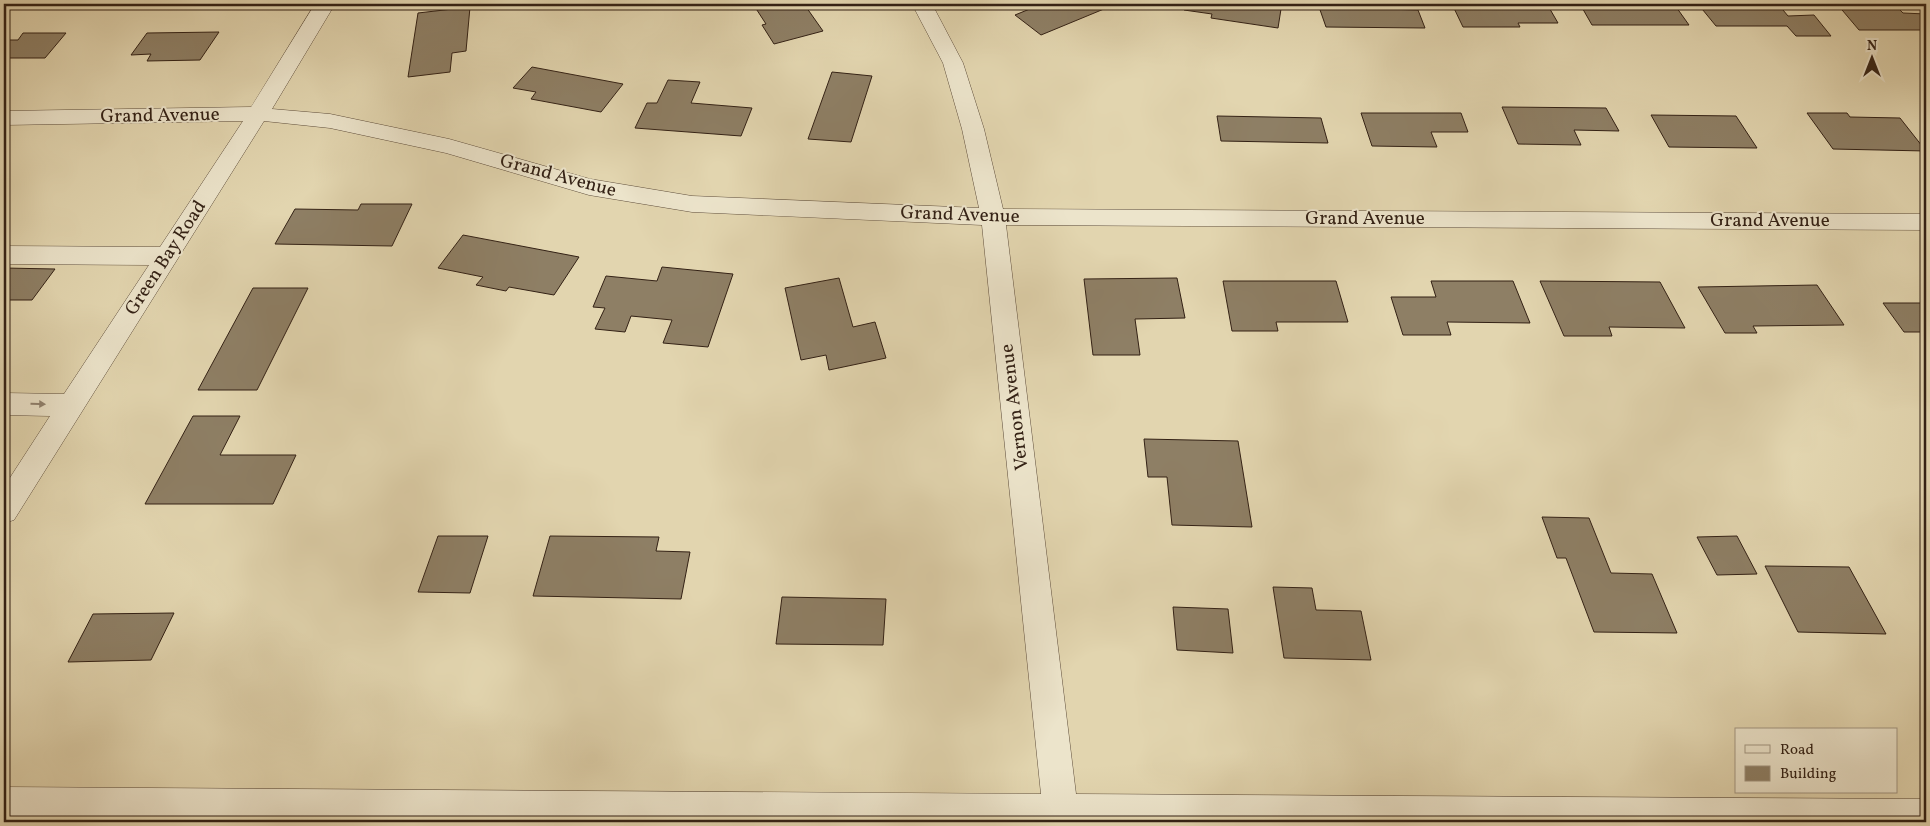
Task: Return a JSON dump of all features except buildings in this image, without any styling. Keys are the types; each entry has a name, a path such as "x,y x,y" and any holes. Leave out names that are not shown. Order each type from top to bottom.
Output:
{"street":[{"name":"Green Bay Road","path":"4,511 258,114 325,4"},
{"name":"Vernon Avenue","path":"922,4 953,62 973,129 993,217 1062,817"},
{"name":"Grand Avenue","path":"7,122 258,114 330,122 449,146 589,187 692,204 993,217 1926,222"},
{"path":"4,255 167,256"},
{"path":"4,404 72,405"},
{"path":"4,805 1062,817 1926,816"}]}
